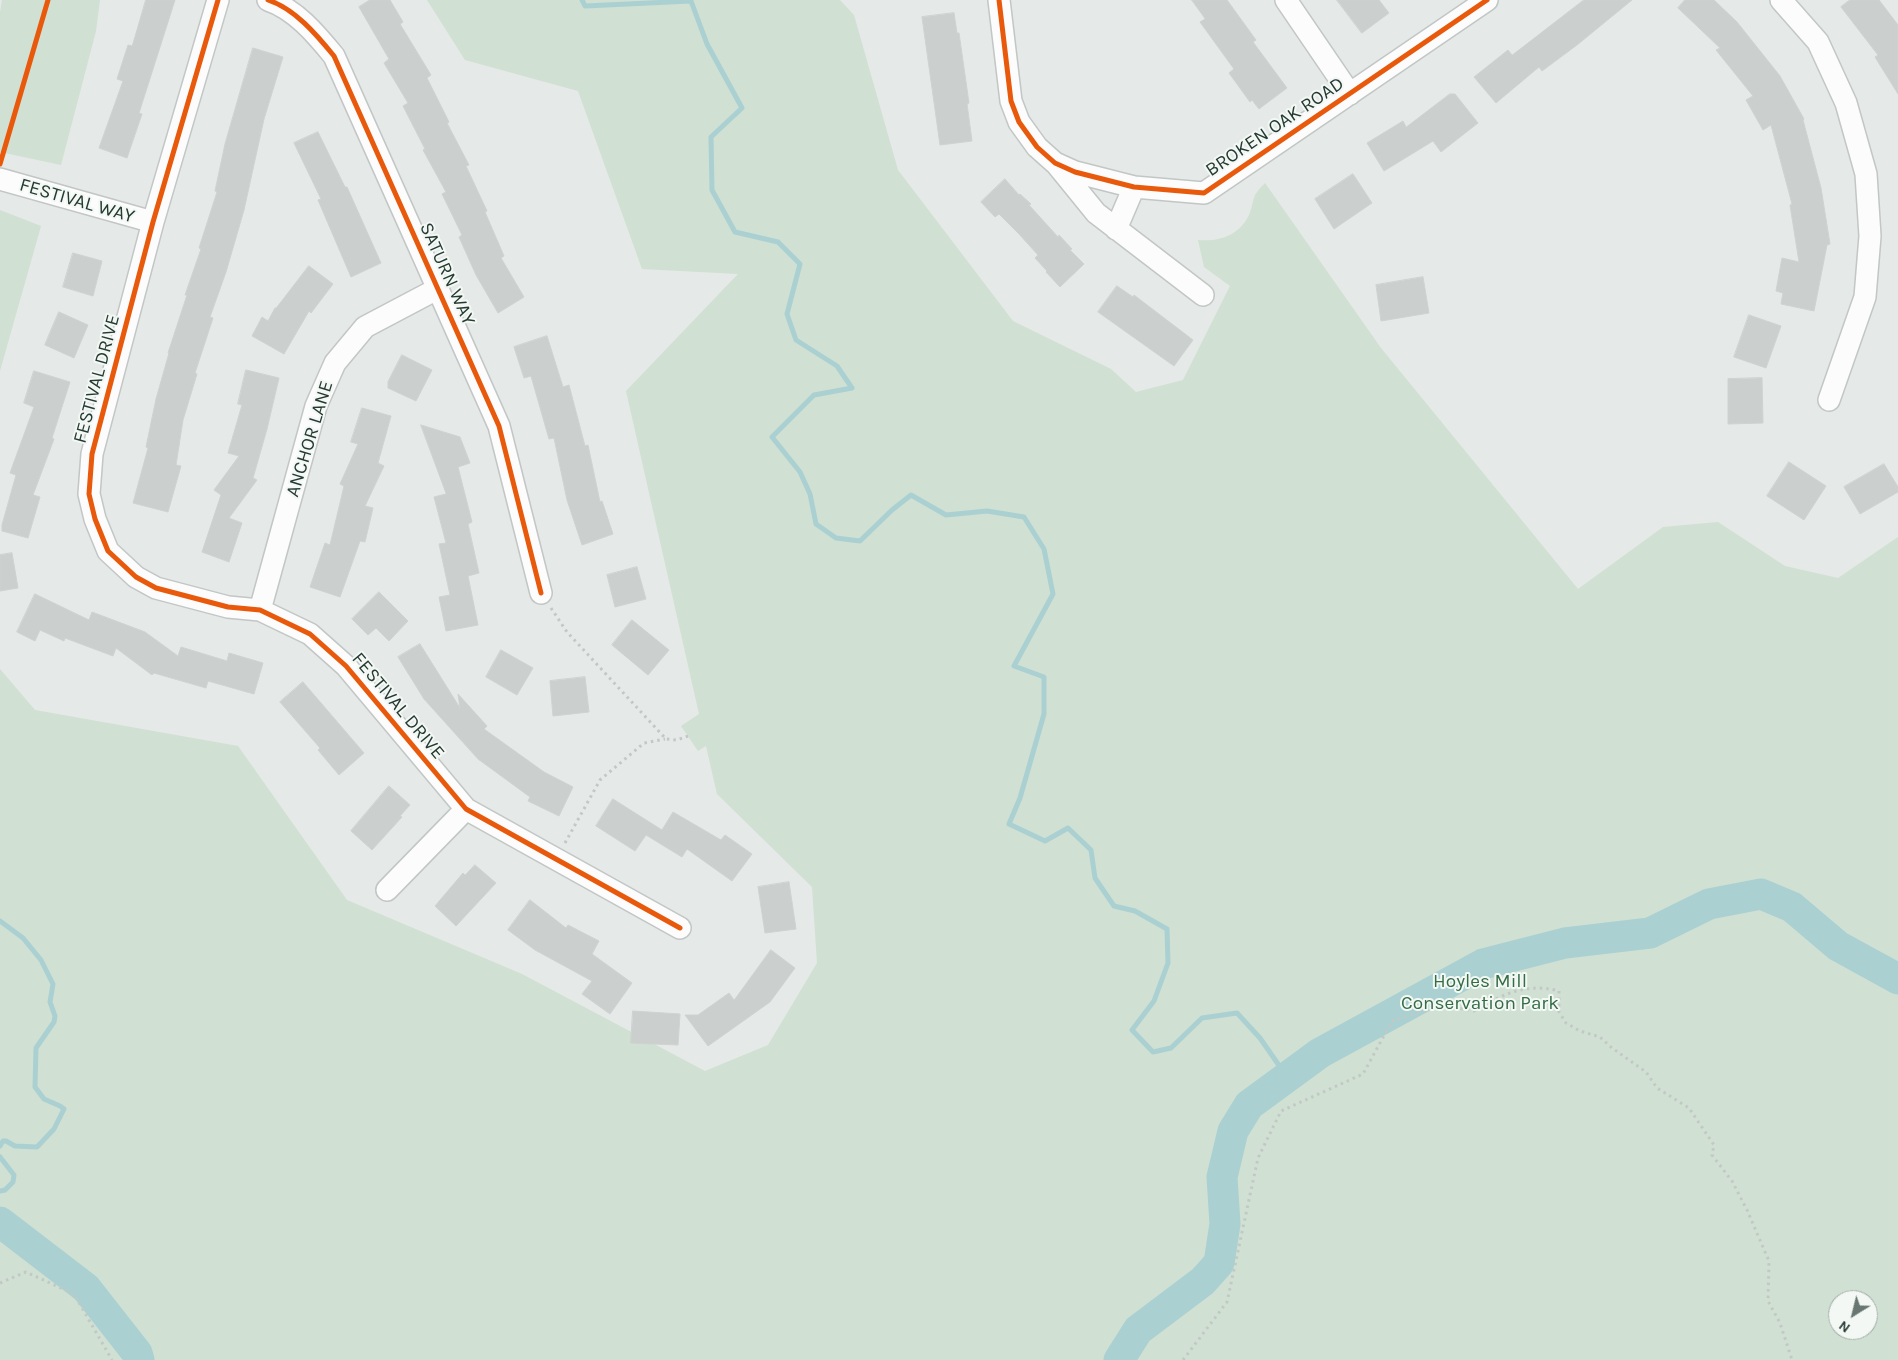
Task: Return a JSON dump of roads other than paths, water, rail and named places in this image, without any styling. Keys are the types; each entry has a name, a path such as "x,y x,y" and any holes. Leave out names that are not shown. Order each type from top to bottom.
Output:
{"street":[{"name":"FESTIVAL DRIVE","path":"218,0 153,222 92,454 89,494 94,519 108,551 136,577 156,588 228,607 260,610 310,634 346,666 466,809 680,928"},
{"name":"SATURN WAY","path":"268,0 280,4 314,31 334,56 499,426 541,594"},
{"name":"BROKEN OAK ROAD","path":"999,0 1011,101 1019,122 1038,147 1055,163 1075,172 1134,188 1204,193 1487,0"},
{"path":"1286,0 1350,94"},
{"path":"1781,0 1818,42 1846,103 1866,174 1870,236 1865,298 1829,400"},
{"path":"1055,163 1096,213 1203,295"},
{"name":"FESTIVAL WAY","path":"0,179 153,222"},
{"path":"1116,229 1134,188"},
{"name":"ANCHOR LANE","path":"260,610 316,406 335,363 365,327 437,290"},
{"path":"387,890 466,809"}],"waterway":[{"path":"582,0 585,6 691,1 707,44 742,108 711,137 712,190 735,232 778,242 800,264 787,314 796,340 837,366 852,388 814,395 772,437 800,472 810,494 816,524 836,538 860,541 892,510 911,495 946,515 987,511 1024,517 1044,549 1053,594 1014,666 1044,677 1044,714 1020,798 1009,824 1045,841 1068,828 1091,850 1095,878 1114,906 1135,911 1167,929 1168,963 1154,1001 1132,1030 1153,1052 1171,1048 1202,1018 1237,1013 1260,1038 1287,1077"},
{"path":"1119,1360 1138,1330 1203,1281 1219,1263 1225,1224 1222,1177 1233,1131 1249,1105 1320,1053 1483,964 1565,943 1650,933 1709,904 1761,894 1792,907 1838,946 1898,979"},
{"path":"0,921 23,938 41,960 53,984 50,1002 55,1016 54,1022 36,1048 35,1087 44,1099 64,1109 54,1129 37,1147 15,1146 6,1141 3,1141 0,1146"},
{"path":"0,1157 14,1175 13,1182 5,1190 0,1191"},
{"path":"0,1222 86,1288 137,1353 139,1360"}],"park label":[{"name":"Hoyles Mill Conservation Park","path":"1480,993"}]}
